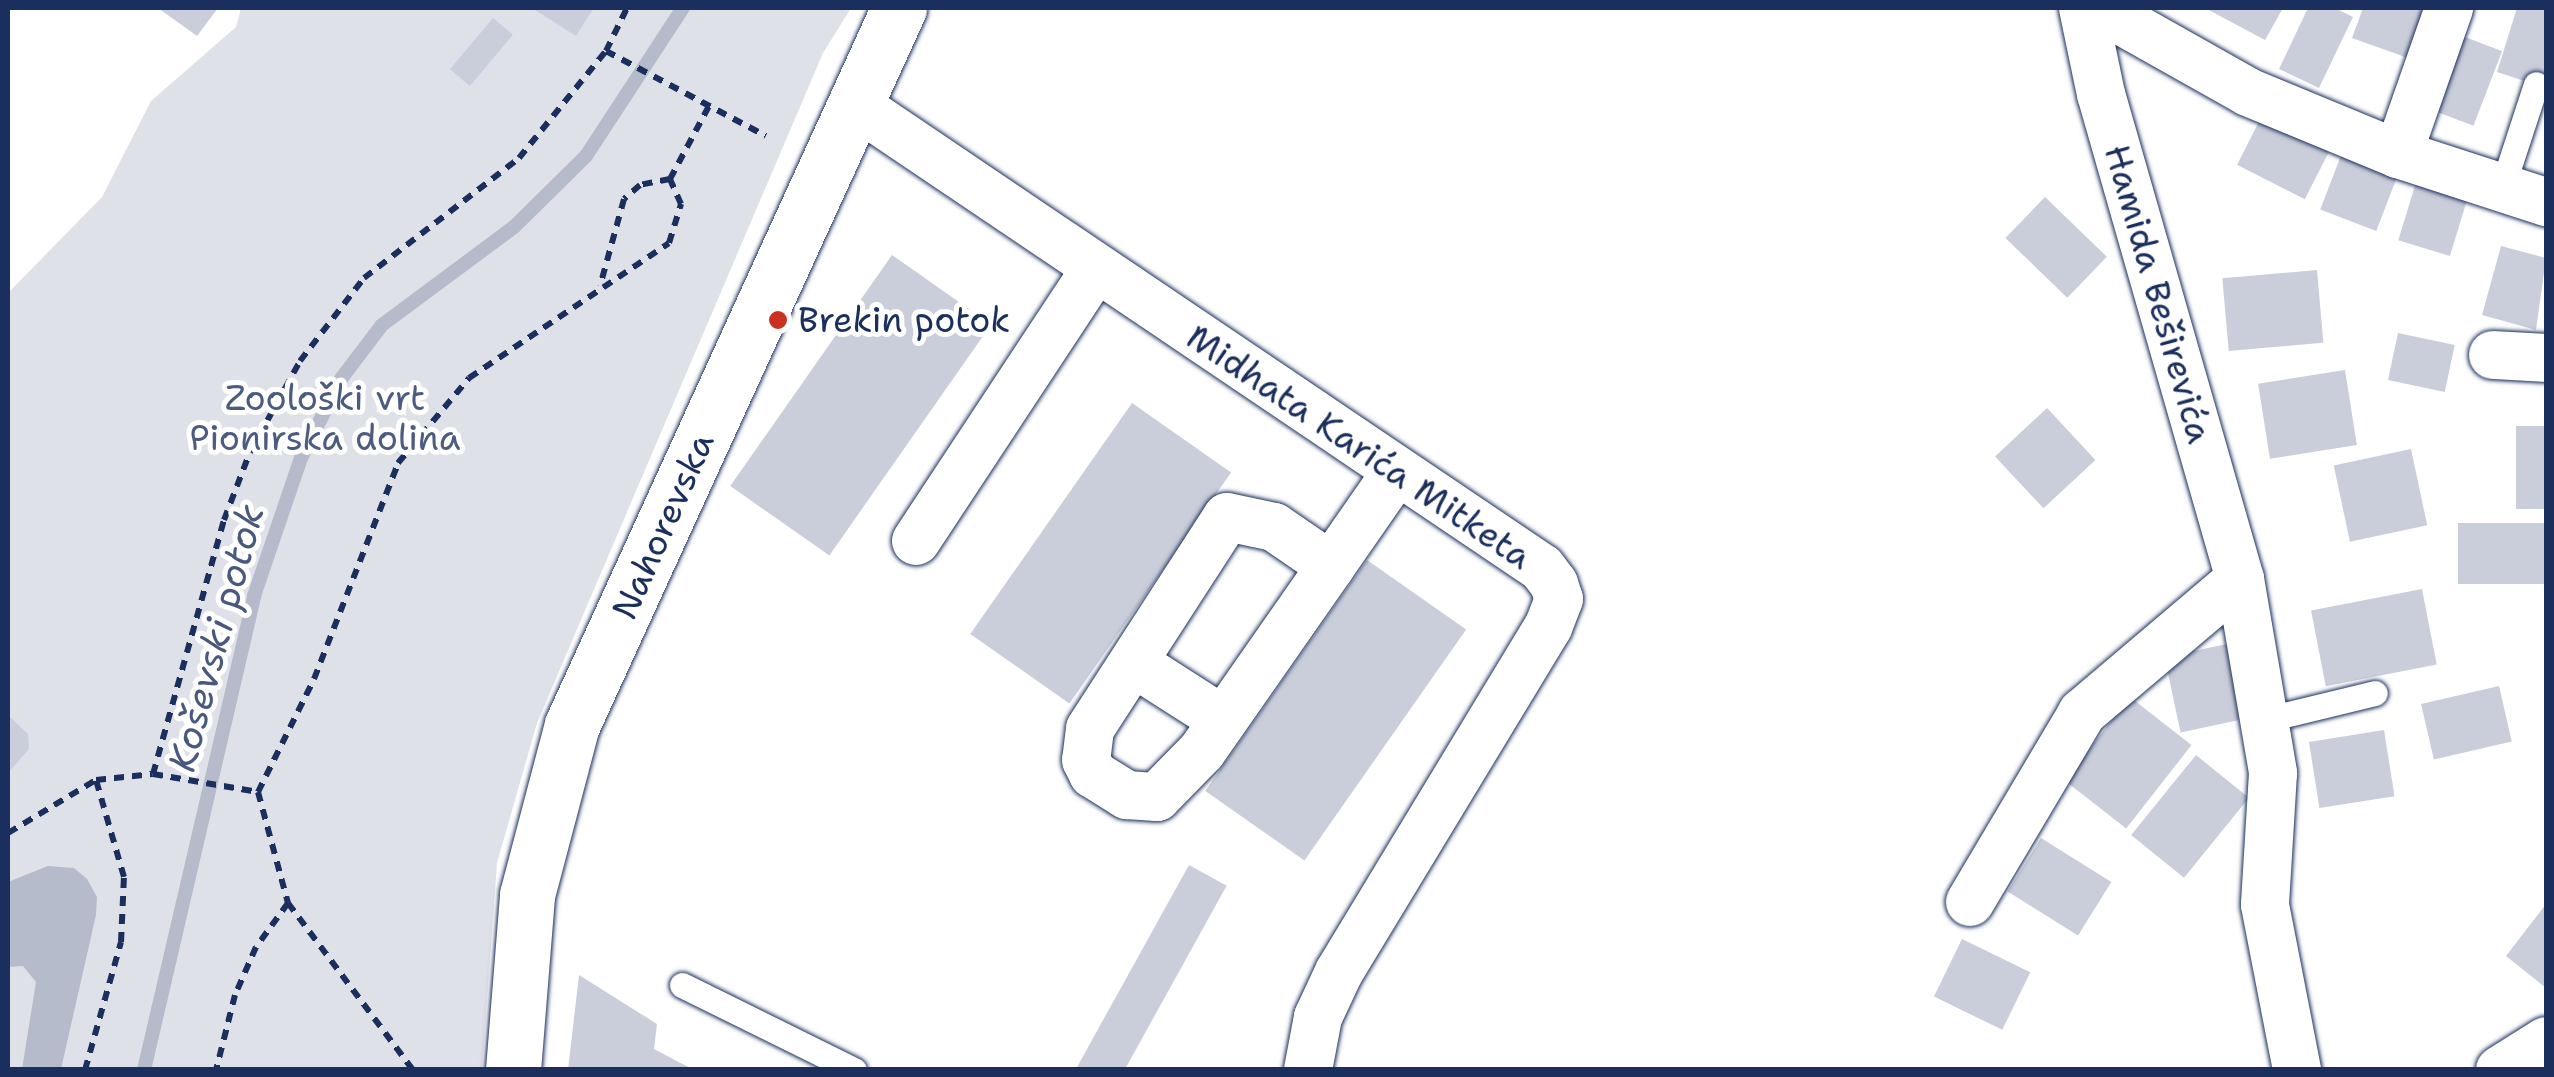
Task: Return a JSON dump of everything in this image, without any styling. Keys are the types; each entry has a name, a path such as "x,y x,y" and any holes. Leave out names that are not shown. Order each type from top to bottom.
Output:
{"street":[{"name":"Nahorevska","path":"514,1070 527,895 572,725 898,8"},
{"name":"Hamida Beširevića","path":"2083,8 2104,108 2240,578 2273,773 2265,906 2296,1070"},
{"path":"2099,8 2248,92 2398,154 2546,202"},
{"path":"2398,154 2449,8"},
{"name":"Midhata Karića Mitketa","path":"853,104 1395,474 1542,568 1559,600 1548,628 1339,972 1318,1017 1308,1070"},
{"path":"916,541 1094,271"},
{"path":"2493,355 2546,358"},
{"path":"1331,566 1274,526 1240,514 1227,517 1090,729 1086,760 1107,784 1127,795 1157,797 1223,720 1331,566 1395,474"},
{"path":"1970,902 2082,714 2240,578"},
{"path":"1134,663 1223,720"},
{"path":"2500,1070 2546,1041"}],"lane":[{"path":"2503,185 2536,84"},
{"path":"2264,720 2375,693"},
{"path":"682,985 854,1070"}],"path":[{"path":"153,774 224,520 250,452 300,360 364,278 519,158 606,51 627,8"},
{"path":"606,51 766,136"},
{"path":"670,179 709,106"},
{"path":"413,1070 288,904 258,792 314,679 398,463 469,378 670,242 681,204 670,179"},
{"path":"600,286 624,199 640,185 670,179"},
{"path":"8,833 96,780 153,774 186,776 258,792"},
{"path":"85,1070 121,942 124,878 96,780"},
{"path":"216,1070 235,995 256,947 288,904"}],"green space":[{"name":"Zoološki vrt Pionirska dolina","path":"241,8 851,8 823,53 537,723 497,863 482,1069 8,1070 8,293 102,197 151,101 236,27"}],"water":[{"path":"48,866 74,868 87,879 97,897 96,915 61,1069 22,1069 36,982 23,966 8,967 8,882"}],"building":[{"path":"158,8 218,8 197,36"},
{"path":"532,8 590,8 593,9 576,36"},
{"path":"2205,8 2283,8 2265,40"},
{"path":"2308,8 2335,8 2353,17 2319,88 2279,69"},
{"path":"2363,8 2427,8 2408,58 2352,38"},
{"path":"2517,8 2546,8 2546,88 2497,72"},
{"path":"493,18 513,35 470,86 450,69"},
{"path":"2447,30 2502,51 2473,126 2418,105"},
{"path":"2267,106 2335,141 2305,199 2237,165"},
{"path":"2345,145 2401,167 2376,231 2320,209"},
{"path":"2417,179 2469,195 2450,256 2398,240"},
{"path":"2045,197 2107,257 2067,298 2005,238"},
{"path":"2501,246 2546,258 2536,330 2482,315"},
{"path":"892,255 991,324 829,555 730,486"},
{"path":"2317,270 2323,343 2229,351 2222,278"},
{"path":"2398,333 2455,345 2445,392 2388,380"},
{"path":"2345,370 2357,445 2270,459 2258,384"},
{"path":"1132,403 1231,472 1069,703 970,634"},
{"path":"2047,408 2095,460 2043,508 1995,456"},
{"path":"2516,426 2546,426 2546,509 2516,509"},
{"path":"2411,449 2427,525 2350,542 2334,465"},
{"path":"2458,523 2546,523 2546,584 2458,584"},
{"path":"1367,560 1466,629 1304,860 1205,791"},
{"path":"2422,589 2437,665 2326,686 2311,611"},
{"path":"2236,642 2252,717 2181,732 2165,657"},
{"path":"2499,686 2512,742 2434,760 2421,704"},
{"path":"2130,697 2191,745 2126,829 2065,781"},
{"path":"8,715 28,734 29,749 8,773"},
{"path":"2384,730 2394,796 2319,808 2309,742"},
{"path":"2196,755 2249,798 2184,878 2131,835"},
{"path":"2041,838 2111,882 2078,935 2008,891"},
{"path":"1189,865 1227,886 1125,1070 1075,1070"},
{"path":"2546,904 2546,988 2506,956"},
{"path":"1962,939 2030,972 2002,1030 1934,997"},
{"path":"579,975 657,1024 654,1049 694,1070 568,1070"}],"waterway":[{"name":"Koševski potok","path":"144,1070 254,596 301,458 341,379 382,325 514,227 586,156 683,8"}],"place":[{"name":"Brekin potok","path":"778,320"}]}
